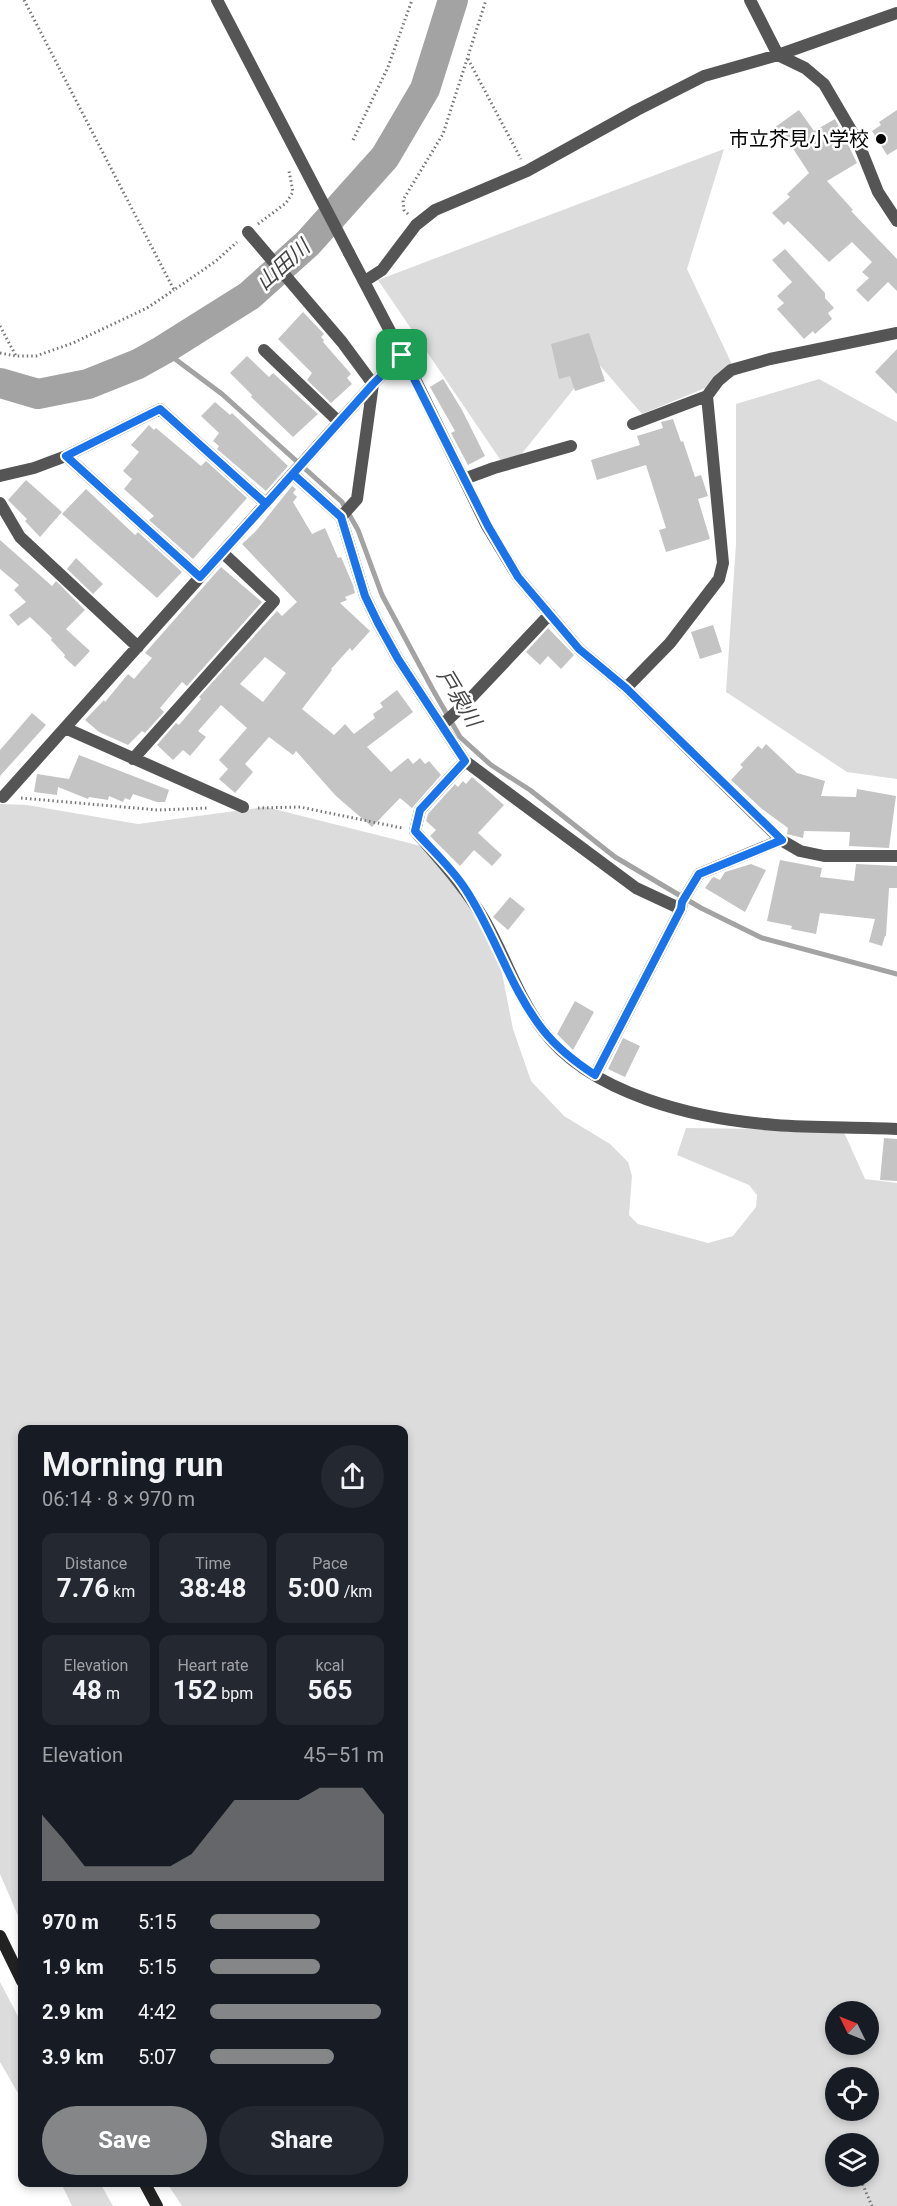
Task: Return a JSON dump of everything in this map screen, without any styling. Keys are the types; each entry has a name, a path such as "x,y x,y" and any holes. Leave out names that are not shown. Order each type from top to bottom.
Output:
{"main road":[{"path":"0,1936 18,1972"},
{"path":"146,2187 156,2206"}],"street":[{"path":"217,0 365,281 488,526 518,577 579,649 626,688 782,840 800,851 824,856 897,856"},
{"path":"750,0 778,55 805,68 824,84 858,142 878,192 897,221"},
{"path":"365,281 382,270 416,225 435,210 527,171 704,76 778,55 897,13"},
{"path":"249,232 342,342 373,384 357,499 343,515"},
{"path":"633,424 708,396 718,381 731,370 770,359 897,333"},
{"path":"264,350 339,422"},
{"path":"3,797 373,384 402,355"},
{"path":"626,688 670,643 719,579 723,563 708,396"},
{"path":"0,476 34,468 66,456 160,409 266,504"},
{"path":"464,478 571,446"},
{"path":"66,456 200,577"},
{"path":"300,466 343,515 365,596 398,659 465,761 636,888 681,906"},
{"path":"0,503 20,537 138,647"},
{"path":"133,759 274,601 223,553"},
{"path":"442,725 467,702 550,614"},
{"path":"65,728 243,807"},
{"path":"465,761 420,810 415,831 465,888 486,923 518,989 542,1029 576,1063 630,1093 706,1116 775,1125 897,1129"},
{"path":"595,1075 699,874 782,840"}],"path":[{"path":"24,0 174,290"},
{"path":"353,140 388,67 412,0"},
{"path":"416,225 404,210 403,200 443,134 486,0"},
{"path":"468,58 527,171"},
{"path":"0,353 36,356 73,343 147,308 174,290 216,261 286,203 293,192 289,171 284,161"},
{"path":"0,326 16,356"},
{"path":"864,2187 872,2206"}],"shaded area":[{"path":"724,149 687,269 737,375 642,414 596,361 508,471 378,280"},
{"path":"819,379 897,422 897,779 847,772 726,692 736,544 736,404"},
{"path":"0,804 27,805 138,824 266,807 421,846 467,888 500,963 513,1029 531,1081 564,1116 610,1144 628,1162 632,1176 629,1215 638,1224 708,1243 733,1236 756,1207 757,1195 749,1185 677,1155 686,1128 843,1130 865,1179 897,1183 897,2206 182,2206 170,2187 408,2187 408,1425 18,1425 18,1916 0,1874"},
{"path":"0,1982 18,2016 18,2093 0,2062"},
{"path":"63,2187 102,2187 113,2206 72,2206"}],"building":[{"path":"799,110 814,131 835,119 857,163 827,181 853,210 851,211 897,259 897,291 888,282 868,302 856,290 869,278 862,272 872,262 852,242 829,262 788,221 784,225 772,213 790,197 787,194 809,173 788,141 785,143 774,128"},
{"path":"897,110 897,149 887,155 872,131 881,125 879,122"},
{"path":"785,249 825,293 825,298 834,308 828,313 832,319 815,334 813,331 804,339 777,309 784,303 777,296 792,282 772,260"},
{"path":"303,312 324,334 321,337 323,342 351,374 347,378 352,384 331,403 307,380 312,373 278,339"},
{"path":"589,333 605,381 575,391 570,376 559,379 551,344"},
{"path":"897,349 897,394 875,372"},
{"path":"247,356 269,377 273,373 318,414 293,437 251,397 252,395 230,373"},
{"path":"443,379 462,410 485,456 468,465 451,433 455,431 430,387"},
{"path":"215,402 230,415 232,413 288,466 266,491 217,449 219,446 213,441 219,433 201,416"},
{"path":"673,419 695,477 701,475 708,496 698,499 710,539 666,552 659,530 666,528 646,465 597,480 591,460 640,445 637,436 663,428 661,422"},
{"path":"149,425 154,430 156,428 201,466 206,461 247,498 193,559 149,520 154,516 124,489 132,479 123,471 139,452 131,445"},
{"path":"26,480 62,512 40,537 25,521 27,519 8,500"},
{"path":"292,486 296,489 293,493 297,497 293,502 312,534 325,528 353,585 355,593 345,597 347,600 340,603 370,631 331,669 302,709 334,735 345,724 354,734 375,718 373,714 383,707 380,703 397,690 413,712 367,747 391,772 408,758 413,764 420,758 425,764 429,761 441,775 412,808 400,798 372,827 336,796 296,751 293,755 269,737 245,764 253,772 235,793 219,779 228,769 219,760 247,728 221,705 198,731 206,737 190,756 183,750 173,760 157,745 176,723 179,725 201,699 199,697 277,611 282,616 297,602 242,544 256,531","holes":["265,657 286,673 263,702 240,684"]},
{"path":"86,489 135,535 138,532 182,572 157,598 62,514"},
{"path":"0,540 52,586 56,581 85,610 66,629 90,651 75,667 64,657 65,655 51,640 52,638 30,617 18,626 9,615 26,602 14,590 19,585 0,569"},
{"path":"76,558 103,584 93,594 67,569"},
{"path":"221,567 262,602 187,686 182,682 160,708 164,712 145,733 142,731 128,745 99,732 85,720 104,700 105,702 128,674 134,679 152,658 145,653"},
{"path":"713,625 722,652 700,659 691,632"},
{"path":"548,628 574,655 561,669 548,656 540,665 526,652"},
{"path":"32,713 46,725 0,776 0,750"},
{"path":"766,744 797,773 825,781 821,796 856,797 857,789 896,796 889,848 849,846 850,832 804,831 803,838 787,834 788,828 762,809 731,780 743,767 740,765 758,746 762,749"},
{"path":"79,755 169,790 165,802 157,802 133,794 130,800 125,798 123,802 109,796 108,800 89,797 88,799 58,787 57,795 34,792 37,774 69,779"},
{"path":"472,777 504,805 478,833 502,855 492,866 474,850 460,866 430,836 436,830 426,821 428,814 455,784 458,787 463,781 466,784"},
{"path":"780,860 822,868 820,877 854,881 856,864 897,866 897,888 889,888 886,936 882,946 869,942 875,919 820,913 816,934 767,921"},
{"path":"751,864 766,870 745,912 705,888 712,878 720,880 725,872"},
{"path":"510,897 525,909 508,930 493,917"},
{"path":"575,1001 594,1012 573,1050 557,1034"},
{"path":"623,1038 640,1046 625,1077 608,1069"},
{"path":"884,1138 897,1139 897,1181 880,1180"}],"waterway":[{"name":"山田川","path":"0,383 38,394 88,384 138,364 249,296 308,243 385,157 425,89 453,0"},
{"name":"戸泉川","path":"163,350 222,394 342,502 358,530 382,595 433,690 460,737 491,765 530,790 615,857 701,908 762,938 897,974"}],"place":[{"name":"市立芥見小学校","path":"881,139"}],"route":[{"path":"402,355 373,384 266,504 160,409 66,456 200,577 293,474 341,517 365,596 378,623 398,659 465,761 420,810 415,831 465,888 486,923 518,989 542,1029 576,1063 595,1075 681,909 682,902 699,874 782,840 626,688 579,649 518,577 488,526 402,355"}]}
